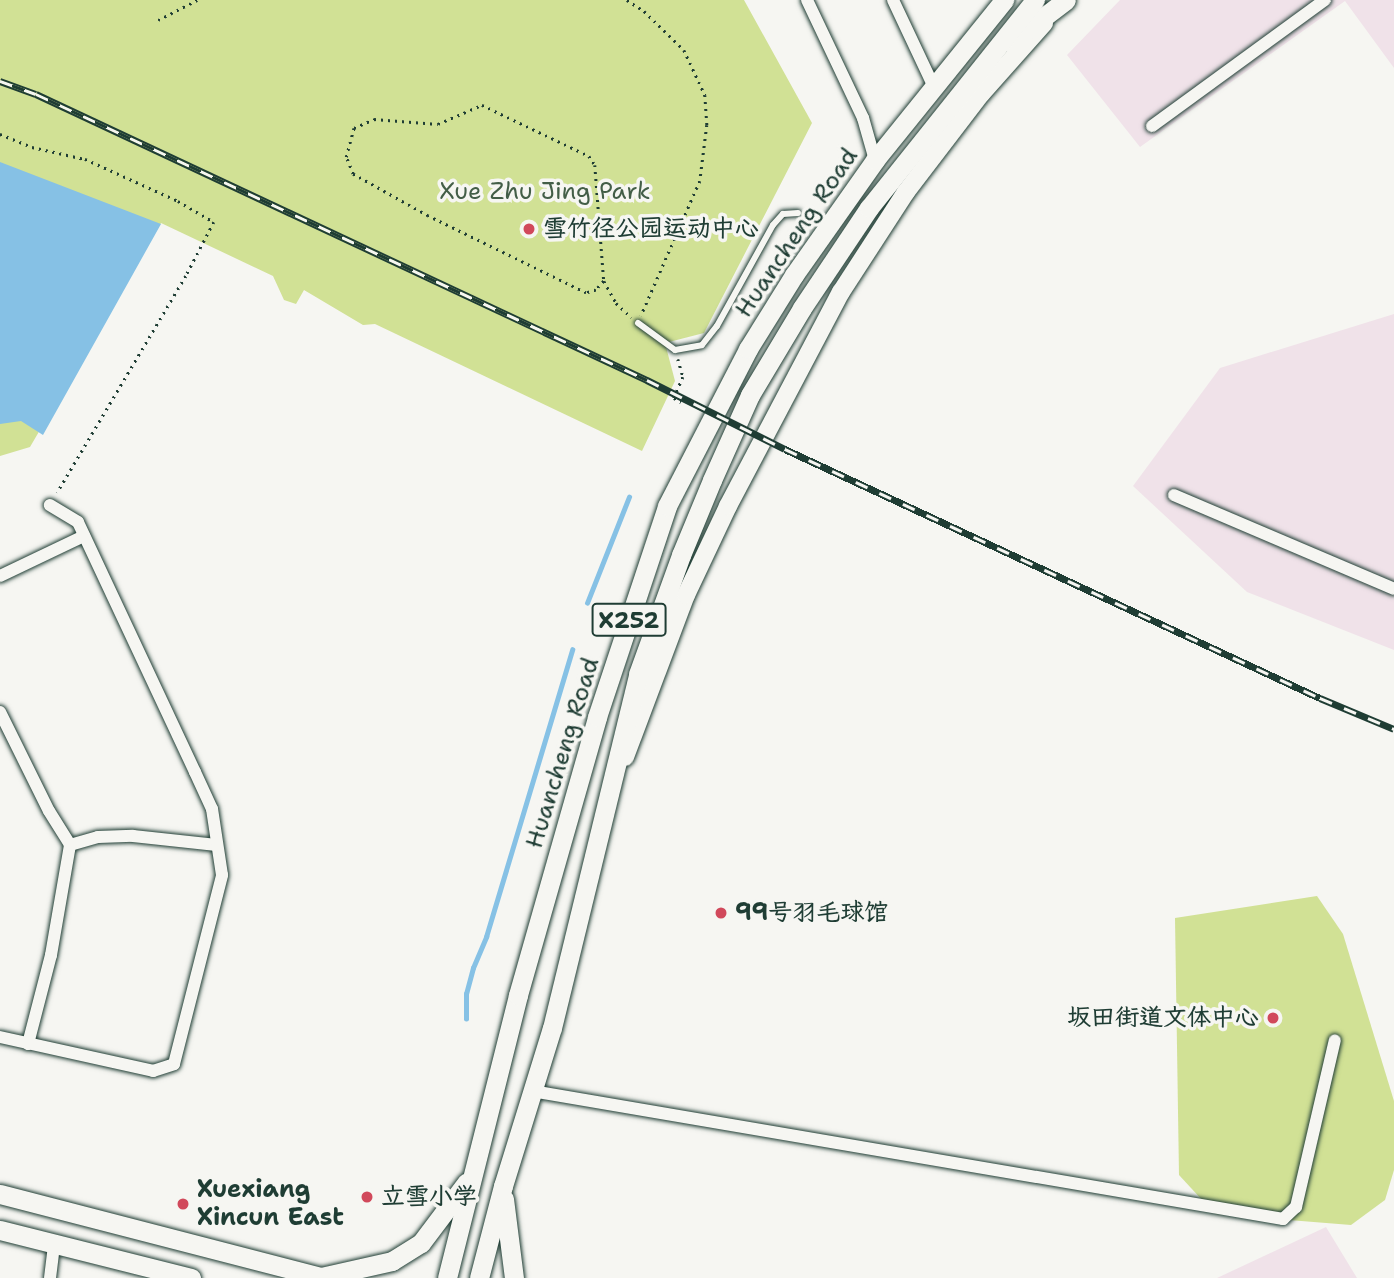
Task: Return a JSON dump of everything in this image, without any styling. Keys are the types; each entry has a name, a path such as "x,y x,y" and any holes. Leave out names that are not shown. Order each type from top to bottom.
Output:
{"main road":[{"name":"X252","path":"973,35 993,0"},
{"path":"973,35 1004,0"},
{"path":"993,55 1035,0"},
{"path":"993,55 1062,4"},
{"path":"601,822 686,595 728,506 841,292 906,192 981,94 1062,4"},
{"name":"Huancheng Road","path":"447,1278 518,995 597,717 667,506 748,349 794,275 875,160 973,35"},
{"name":"Huancheng Road","path":"479,1278 503,1186 552,1028 638,674 681,555 750,395 802,308 869,208 993,55"},
{"path":"0,1194 322,1278 392,1261 421,1243 434,1230 476,1170"},
{"path":"503,1186 514,1278"},
{"path":"0,1230 191,1278"}],"street":[{"path":"807,0 863,118 875,160"},
{"path":"893,0 934,87"},
{"path":"1152,126 1325,0"},
{"path":"1174,495 1394,589"},
{"path":"0,1037 153,1071 174,1064 222,875 212,808 78,522 50,505"},
{"path":"0,576 84,536"},
{"path":"0,712 49,811 70,845 51,955 28,1044"},
{"path":"70,845 98,837 133,835 218,845"},
{"path":"532,1091 1283,1219 1296,1207 1335,1040"},
{"path":"50,1278 54,1242"}],"lane":[{"path":"638,323 675,350 702,345 736,294 773,225 783,214 798,213"}],"path":[{"path":"158,20 197,0"},
{"path":"604,281 596,290 586,293 428,216 353,174 346,157 354,128 374,118 438,124 482,105 589,156 595,165 604,281 616,303 638,323 700,181 707,125 705,94 684,50 644,11 627,0"},
{"path":"0,134 32,147 85,159 178,201 214,222 186,276 50,505"},
{"path":"675,350 683,377 674,398 681,402"}],"shaded area":[{"path":"1120,0 1394,0 1394,68 1345,1 1140,147 1067,55"},
{"path":"1394,314 1394,650 1247,592 1133,486 1220,368"},
{"path":"1326,1227 1357,1278 1217,1278"}],"green space":[{"name":"Xue Zhu Jing Park","path":"0,0 744,0 812,123 704,333 665,343 675,381 642,451 375,324 363,325 304,290 296,304 284,300 273,276 161,223 30,447 0,456"},
{"name":"坂田街道文体中心","path":"1317,896 1343,934 1394,1101 1394,1170 1385,1200 1351,1225 1215,1214 1179,1175 1175,918"}],"water":[{"path":"0,162 161,224 43,435 21,421 0,424"}],"waterway":[{"path":"587,603 629,497"},
{"path":"466,1019 466,994 473,968 486,937 572,650"}],"railway":[{"path":"0,81 36,94 647,380 785,449 1320,698 1394,729"}],"place":[{"name":"雪竹径公园运动中心","path":"529,229"},
{"name":"99号羽毛球馆","path":"721,913"},
{"name":"坂田街道文体中心","path":"1273,1018"},
{"name":"立雪小学","path":"367,1197"},
{"name":"Xuexiang Xincun East","path":"183,1204"}]}
